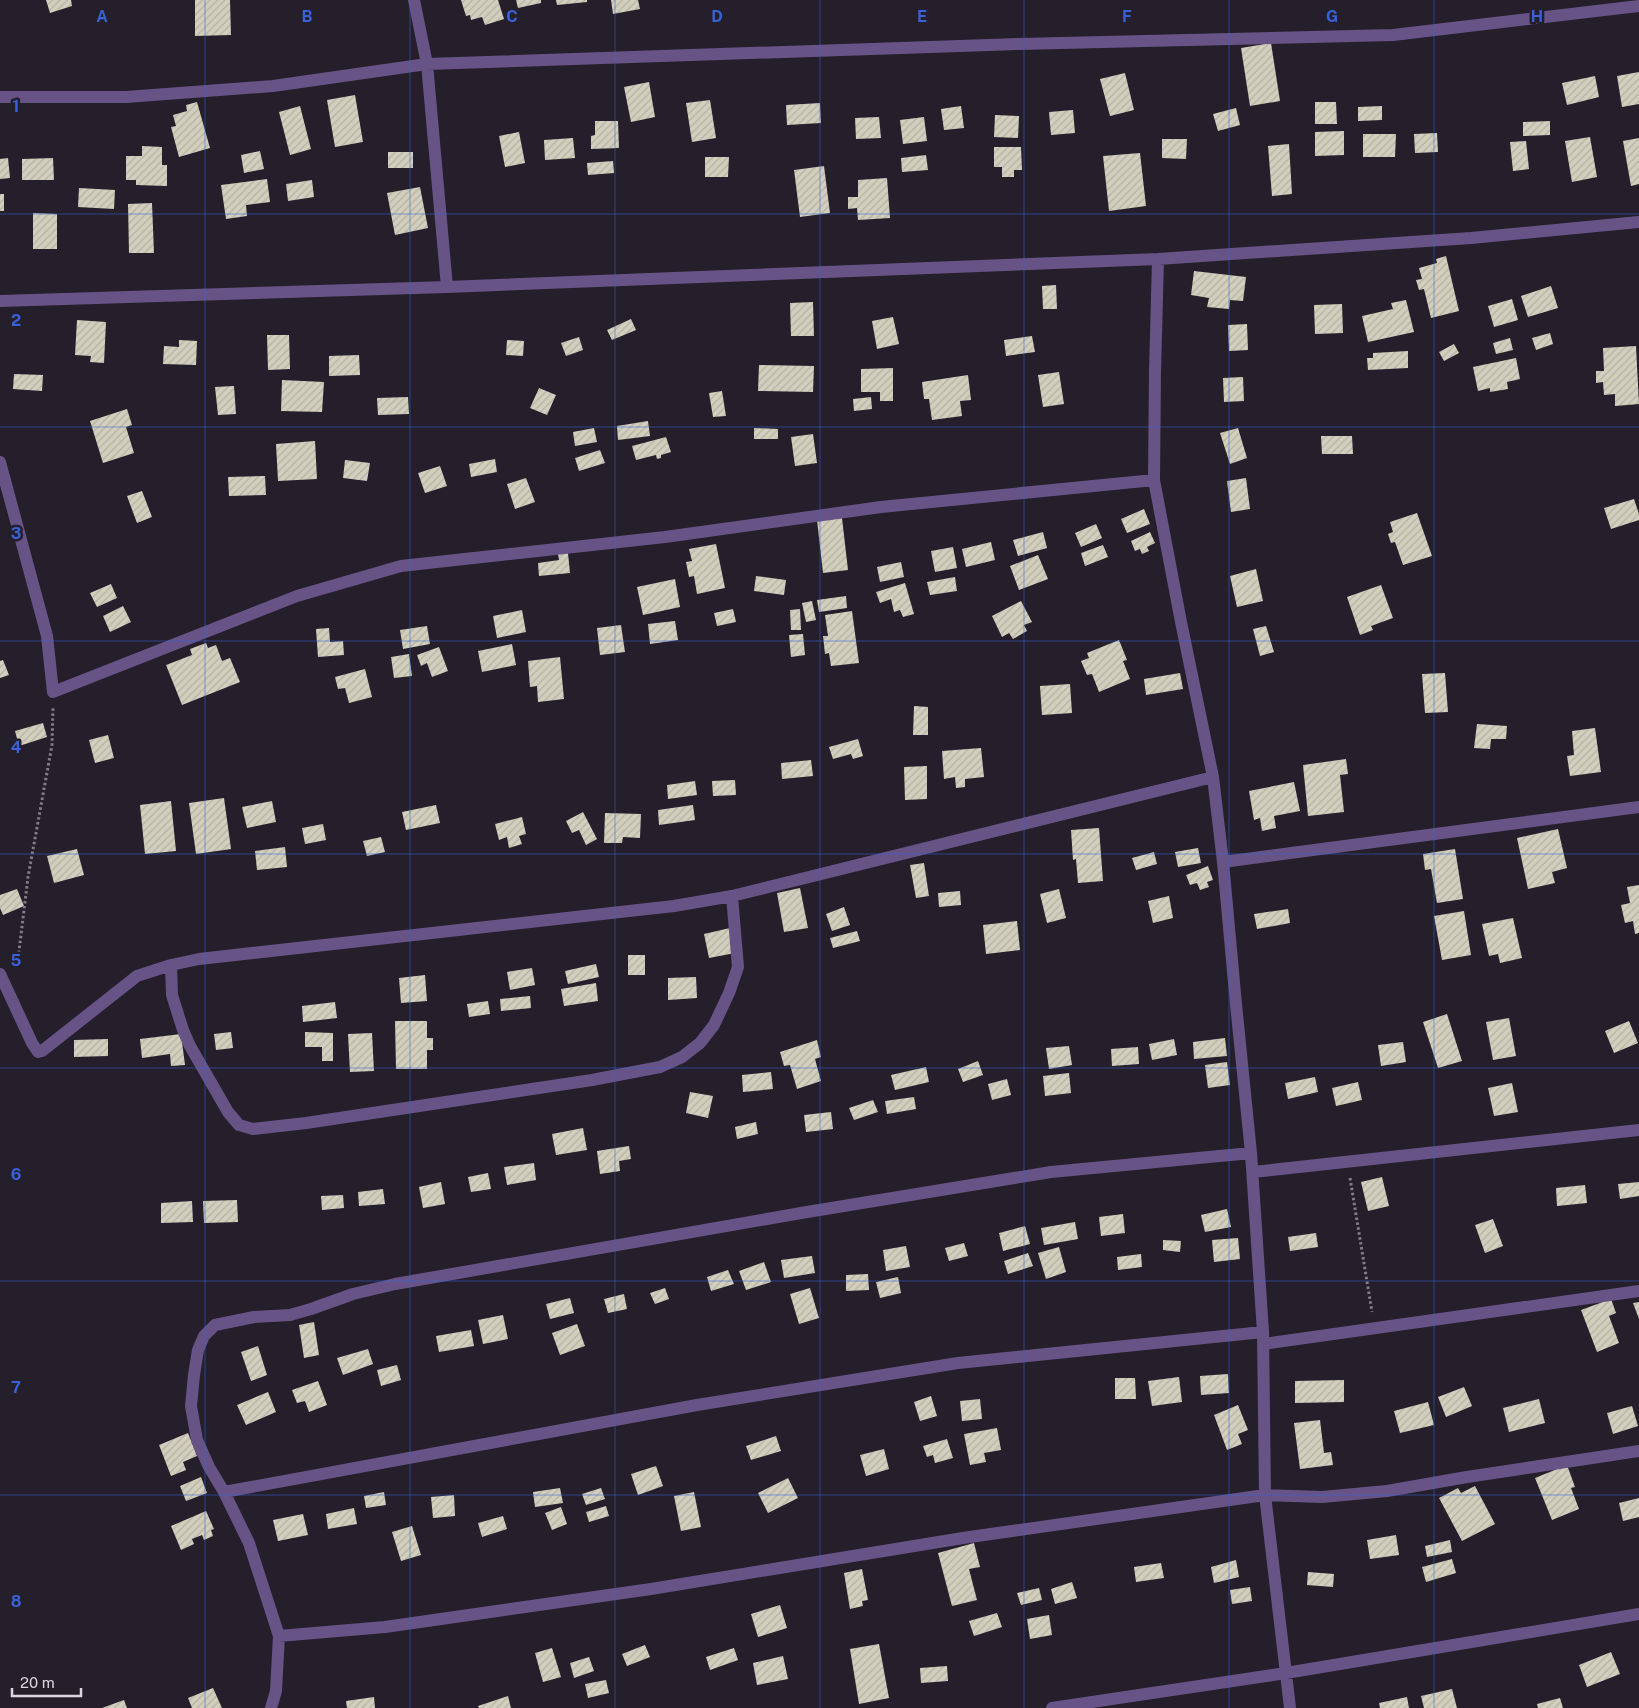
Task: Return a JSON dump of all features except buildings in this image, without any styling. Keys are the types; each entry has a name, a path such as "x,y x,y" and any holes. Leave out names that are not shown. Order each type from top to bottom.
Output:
{"street":[{"path":"414,0 427,64 447,287"},
{"path":"0,97 126,97 273,86 427,64 1019,44 1393,35 1639,6"},
{"path":"0,301 447,287 1158,259 1471,238 1639,222"},
{"path":"1158,259 1154,480 1213,776 1224,862 1236,1004 1252,1153 1263,1338 1265,1495 1290,1708"},
{"path":"0,462 47,636 53,692 296,596 401,566 665,537 881,507 1154,480"},
{"path":"0,974 38,1052 42,1051 137,976 171,965 199,959 674,906 732,896 1213,776"},
{"path":"1224,862 1639,807"},
{"path":"171,965 172,995 183,1030 190,1046 228,1112 238,1125 253,1129 306,1123 592,1080 660,1067 682,1057 700,1043 714,1024 738,967 732,896"},
{"path":"1253,1172 1639,1130"},
{"path":"271,1708 276,1691 279,1636 249,1543 197,1440 191,1406 198,1350 204,1336 214,1325 254,1317 290,1314 311,1309 353,1294 396,1284 820,1210 1051,1172 1252,1153"},
{"path":"224,1492 697,1405 958,1363 1374,1329 1639,1291"},
{"path":"279,1636 385,1627 661,1588 963,1538 1265,1495 1322,1497 1388,1491 1639,1451"},
{"path":"1052,1708 1286,1673 1639,1614"}],"path":[{"path":"13,1002 28,877 52,745 53,692"},
{"path":"1348,1162 1374,1329"}]}
